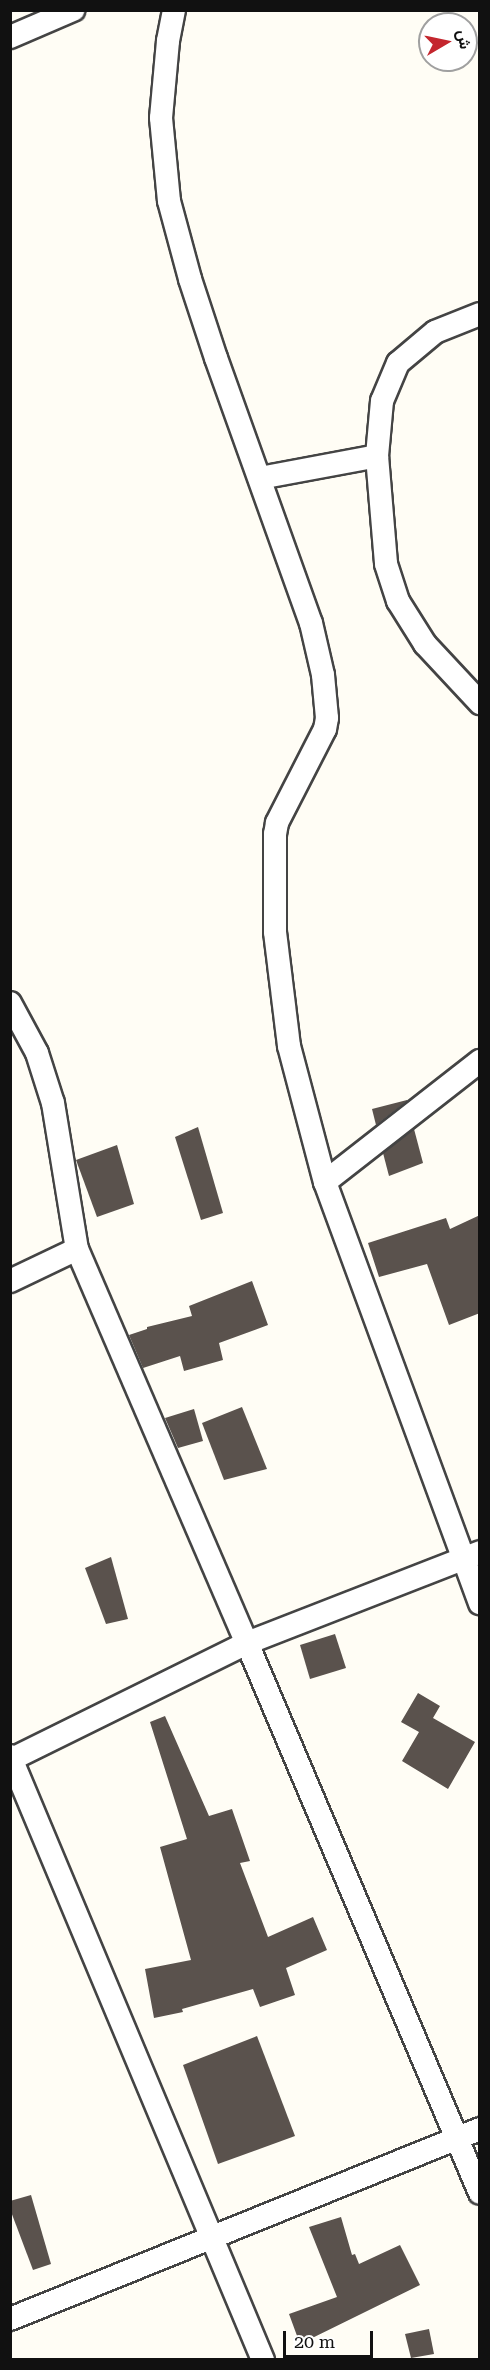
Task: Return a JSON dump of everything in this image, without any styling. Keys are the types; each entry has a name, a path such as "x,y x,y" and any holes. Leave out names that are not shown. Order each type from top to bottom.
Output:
{"street":[{"path":"10,38 73,10"},
{"path":"174,10 168,41 160,118 169,201 190,279 311,623 323,675 325,729 274,834 275,932 289,1046 325,1182 471,1555 480,1603"},
{"path":"480,314 435,332 398,363 382,401 377,456 386,564 398,601 425,644 480,703"},
{"path":"260,478 377,456"},
{"path":"10,1003 38,1053 53,1103 77,1249 480,2193"},
{"path":"325,1182 480,1060"},
{"path":"10,1281 77,1249"},
{"path":"263,2360 11,1759 247,1643 471,1555"},
{"path":"10,2319 480,2129"}],"building":[{"path":"407,1101 376,1125 372,1109"},
{"path":"198,1127 223,1213 201,1220 175,1137"},
{"path":"414,1129 423,1163 389,1176 383,1153"},
{"path":"117,1145 134,1204 97,1217 76,1160"},
{"path":"480,1215 480,1313 449,1325 427,1264 379,1277 368,1243 446,1218 450,1229"},
{"path":"252,1281 268,1325 219,1343 223,1360 184,1371 180,1356 143,1368 129,1335 147,1329 147,1327 192,1316 189,1306"},
{"path":"242,1407 267,1469 224,1480 202,1423"},
{"path":"194,1409 203,1441 178,1448 165,1418"},
{"path":"111,1557 128,1619 106,1624 85,1568"},
{"path":"335,1634 346,1668 310,1679 300,1645"},
{"path":"418,1693 440,1706 433,1718 475,1742 448,1789 402,1761 419,1732 401,1722"},
{"path":"165,1716 209,1816 232,1809 250,1861 240,1863 268,1937 313,1917 327,1950 286,1968 295,1995 260,2007 253,1989 182,2009 183,2012 154,2018 145,1969 191,1960 160,1847 187,1839 150,1722"},
{"path":"257,2036 295,2136 218,2164 183,2065"},
{"path":"31,2195 51,2264 33,2270 10,2209 10,2201"},
{"path":"341,2217 352,2255 355,2254 359,2264 400,2245 420,2285 300,2344 289,2314 337,2297 309,2227"},
{"path":"429,2329 434,2354 411,2358 405,2334"}]}
